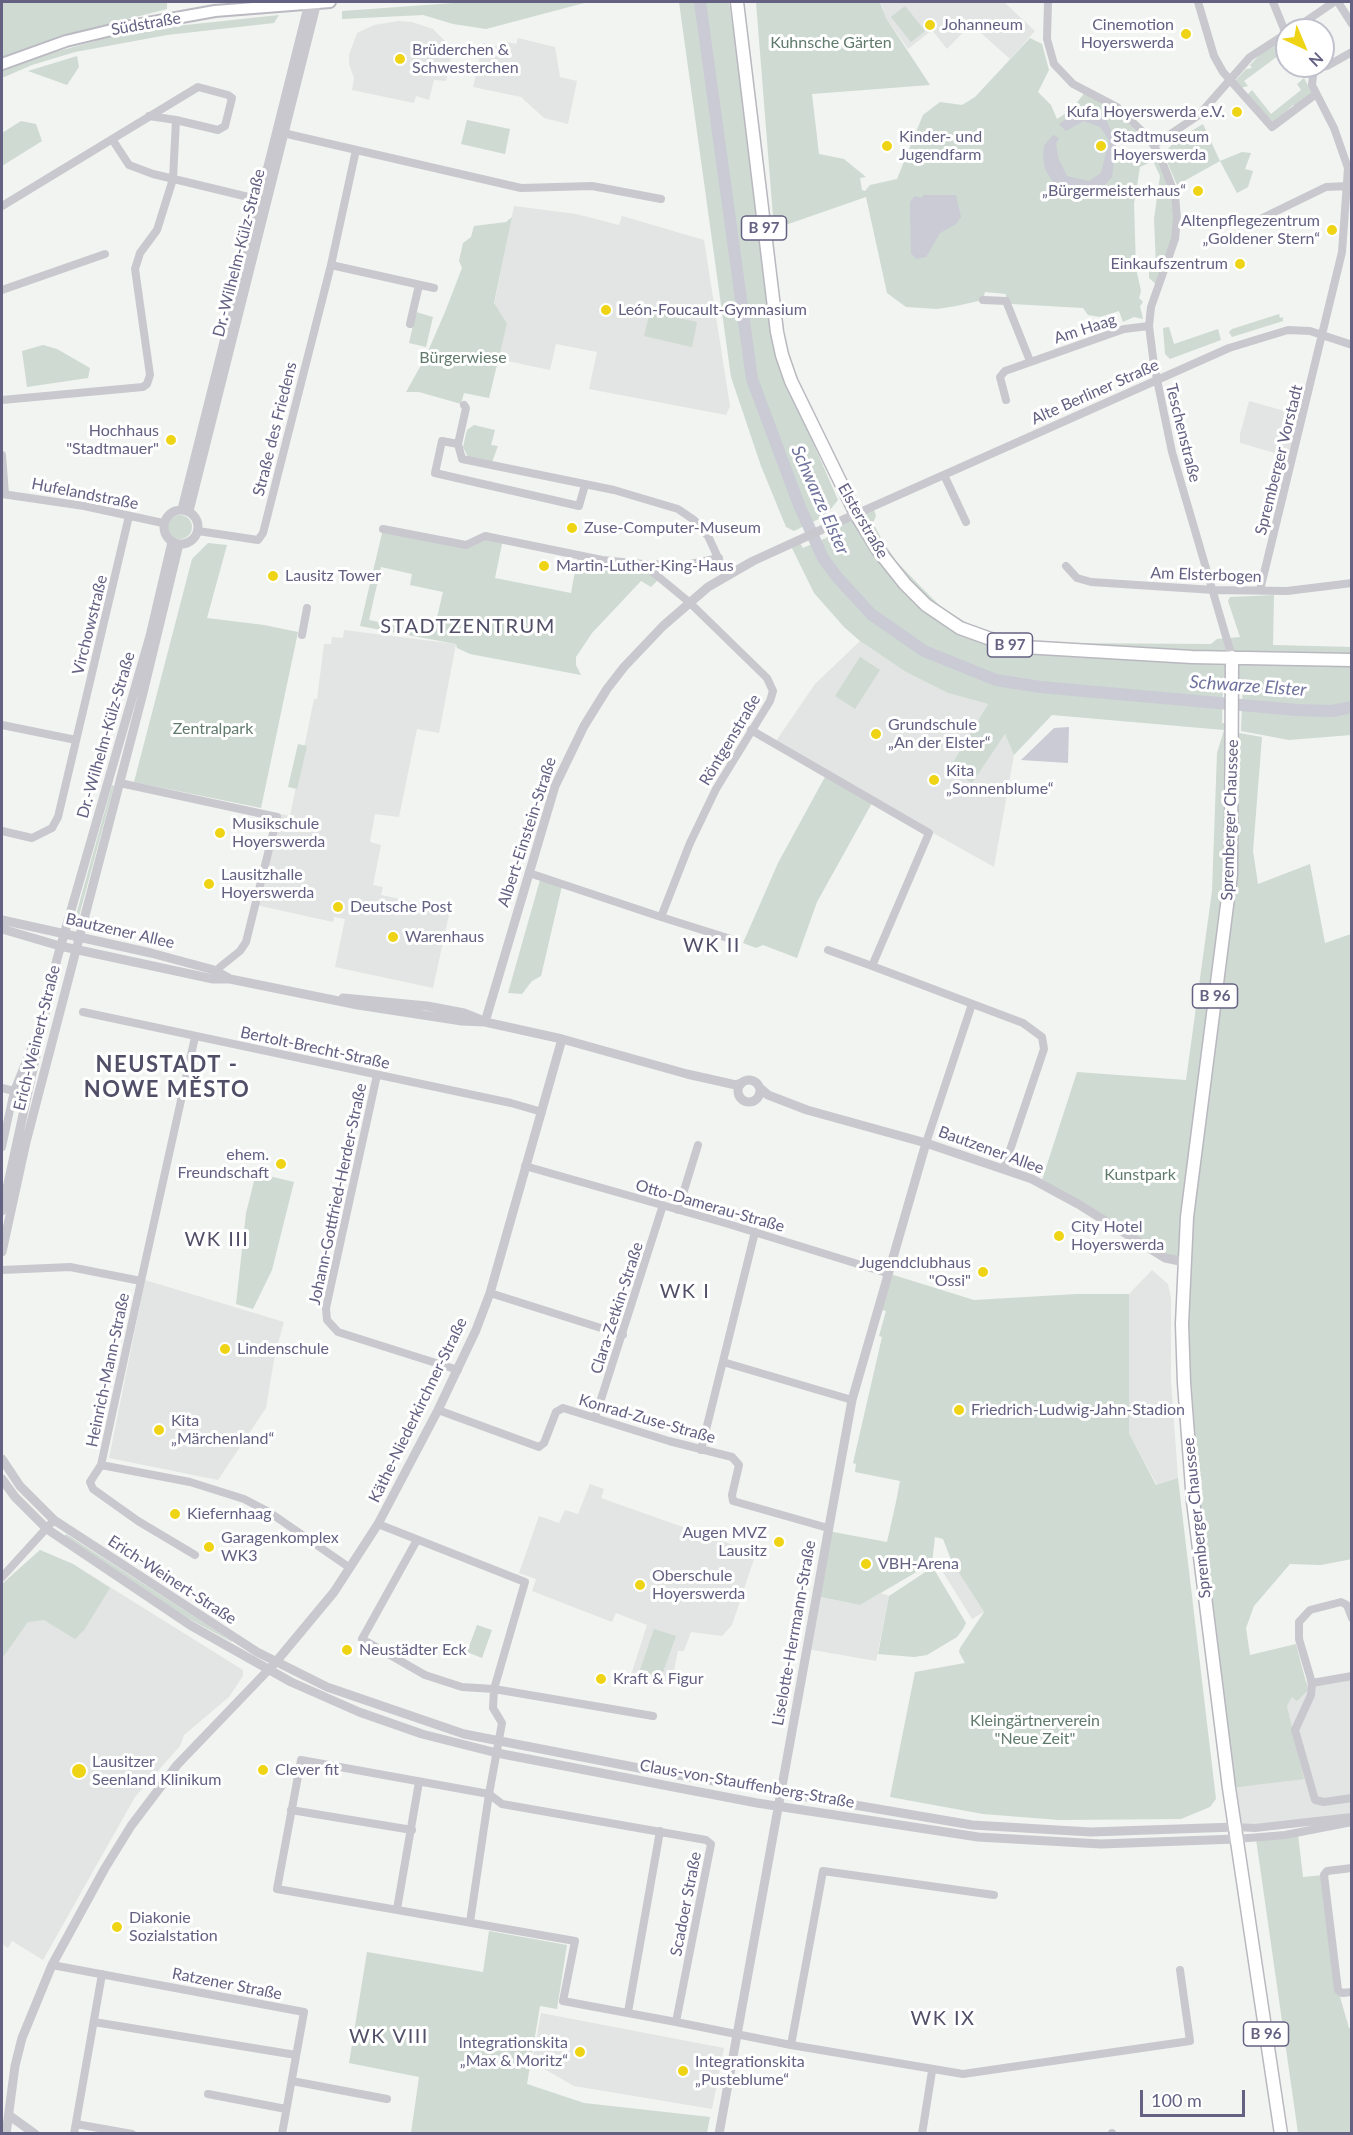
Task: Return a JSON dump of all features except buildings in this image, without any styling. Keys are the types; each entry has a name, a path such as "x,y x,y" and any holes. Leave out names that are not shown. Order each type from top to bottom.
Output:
{"main road":[{"name":"Südstraße","path":"2,64 66,41 120,28 215,11 330,2"},
{"name":"Elsterstraße","path":"737,2 777,332 791,381 856,514 896,575 938,614 973,633 1012,645 1039,649 1352,660"},
{"name":"Spremberger Chaussee","path":"1232,657 1231,874 1196,1136 1182,1324 1190,1471 1235,1833 1281,2133"}],"street":[{"name":"Dr.-Wilhelm-Külz-Straße","path":"263,200 284,133 313,2"},
{"name":"Dr.-Wilhelm-Külz-Straße","path":"185,510 313,2"},
{"name":"Teschenstraße","path":"1048,2 1047,45 1061,74 1078,87 1118,106 1154,145 1175,195 1177,218 1173,247 1152,300 1149,326 1156,380 1172,452 1232,657"},
{"path":"1198,2 1214,56 1230,81 1272,128 1316,94 1312,85 1313,78"},
{"path":"1273,2 1283,18"},
{"path":"1312,18 1336,2 1352,24"},
{"path":"1154,145 1199,116 1253,54 1275,41"},
{"path":"1335,62 1352,52"},
{"path":"2,206 149,116 198,87 232,98 225,126 218,130 149,116"},
{"name":"Spremberger Vorstadt","path":"1260,590 1324,335 1342,252 1349,182 1343,151 1316,94"},
{"path":"2,400 143,387 147,384 150,375 135,269 140,253 157,230 174,179 176,120"},
{"path":"284,133 521,188 592,186 661,198"},
{"path":"112,139 129,165 174,179 263,200"},
{"name":"Straße des Friedens","path":"198,531 258,540 261,537 331,265 356,150"},
{"path":"1252,223 1326,187 1349,182"},
{"path":"2,290 105,254"},
{"path":"331,265 434,288"},
{"path":"410,324 419,285"},
{"path":"983,300 1006,301 1030,361"},
{"name":"Am Haag","path":"1006,400 1000,382 1002,373 1124,329 1149,326"},
{"name":"Alte Berliner Straße","path":"856,514 1229,348 1273,333 1299,330 1324,335 1352,345"},
{"path":"464,405 466,408 458,444 462,459 658,501 678,509 694,520 708,536 726,575"},
{"path":"458,444 442,441 435,473 579,506 585,485"},
{"path":"2,455 3,494"},
{"path":"944,475 966,522"},
{"name":"Hufelandstraße","path":"3,494 163,523"},
{"path":"185,510 196,519 198,531 191,541 175,543 164,534 163,523 170,513 185,510"},
{"name":"Albert-Einstein-Straße","path":"485,1022 555,786 584,726 624,667 689,602 726,575 856,514"},
{"name":"Virchowstraße","path":"2,831 32,838 52,828 58,817 129,516"},
{"path":"383,528 466,546 485,536 582,556 643,564 686,565 719,558"},
{"name":"Dr.-Wilhelm-Külz-Straße","path":"77,937 120,783 175,543"},
{"name":"Dr.-Wilhelm-Külz-Straße","path":"64,933 108,789 175,543"},
{"name":"Röntgenstraße","path":"643,564 689,602 771,684 770,702 751,730 708,805 661,917"},
{"name":"Am Elsterbogen","path":"1066,566 1077,578 1091,582 1214,590 1287,591 1352,583"},
{"path":"302,635 307,608"},
{"path":"2,725 76,740"},
{"path":"751,730 929,833 872,966"},
{"path":"120,783 277,817 246,942 240,951 220,967"},
{"path":"529,873 734,940"},
{"name":"Bautzener Allee","path":"2,920 156,954 214,970 230,979"},
{"name":"Bautzener Allee","path":"2,929 60,946 213,979 230,979 325,998 451,1019 485,1022 562,1039 687,1074 736,1084 746,1101 756,1099 807,1110 926,1143 1032,1179 1078,1204 1165,1258 1185,1262"},
{"name":"Erich-Weinert-Straße","path":"2,1211 64,933"},
{"name":"Erich-Weinert-Straße","path":"2,1252 26,1143 77,937"},
{"path":"828,950 1023,1023 1042,1037 1044,1049 1004,1168"},
{"path":"926,1143 972,1004"},
{"name":"Bertolt-Brecht-Straße","path":"83,1012 542,1112"},
{"name":"Erich-Weinert-Straße","path":"2,1147 14,1090 45,1015"},
{"name":"Heinrich-Mann-Straße","path":"195,1037 102,1465 90,1480 93,1489 138,1521 195,1555"},
{"name":"Käthe-Niederkirchner-Straße","path":"6,2133 15,2066 22,2038 52,1965 105,1868 150,1800 196,1742 268,1671 329,1598 378,1524 438,1410 458,1370 490,1293 562,1039"},
{"name":"Johann-Gottfried-Herder-Straße","path":"377,1075 326,1308 327,1320 338,1332 458,1370"},
{"name":"Bautzener Allee","path":"739,1087 753,1080 768,1095 807,1110"},
{"path":"2,1088 14,1090"},
{"path":"756,1099 760,1088"},
{"name":"Liselotte-Herrmann-Straße","path":"719,2133 852,1400 926,1143"},
{"path":"678,1210 698,1145"},
{"name":"Otto-Damerau-Straße","path":"525,1166 755,1232 887,1273"},
{"name":"Clara-Zetkin-Straße","path":"595,1418 663,1205"},
{"path":"701,1450 755,1232"},
{"path":"2,1270 70,1267 141,1281"},
{"path":"490,1293 623,1335"},
{"path":"723,1362 852,1400"},
{"name":"Konrad-Zuse-Straße","path":"438,1410 534,1447 543,1445 559,1409 732,1458 738,1462 731,1498 735,1503 828,1527"},
{"name":"Erich-Weinert-Straße","path":"2,1459 20,1486 54,1520 275,1663"},
{"name":"Heinrich-Mann-Straße","path":"102,1465 190,1482 237,1496 269,1512 350,1568"},
{"name":"Erich-Weinert-Straße","path":"2,1479 19,1502 47,1529 190,1625 268,1671"},
{"path":"2,1576 54,1520"},
{"path":"378,1524 525,1582 494,1689 493,1707 502,1723 470,1922"},
{"path":"417,1540 362,1638 425,1675 462,1687 494,1689 653,1716"},
{"path":"1352,1618 1347,1605 1341,1602 1310,1610 1302,1617 1297,1633 1312,1683 1311,1695 1295,1730 1312,1794 1320,1803 1352,1798"},
{"name":"Claus-von-Stauffenberg-Straße","path":"275,1663 360,1700 464,1734 781,1792 972,1825 1018,1829 1235,1833"},
{"name":"Claus-von-Stauffenberg-Straße","path":"268,1671 365,1714 422,1734 497,1753 778,1807 978,1837 1051,1843 1235,1833"},
{"path":"1312,1683 1352,1677"},
{"name":"Scadoer Straße","path":"291,1810 301,1760 489,1794 508,1805 706,1840 711,1849 676,2022"},
{"path":"397,1909 419,1782"},
{"path":"412,1830 291,1810 277,1889 574,1941 562,2001 932,2071 963,2074 1190,2041 1180,1970"},
{"path":"1235,1833 1255,1828 1352,1817"},
{"path":"1235,1833 1285,1835 1352,1822"},
{"path":"628,2012 660,1831"},
{"path":"1352,1868 1327,1871 1324,1875 1338,1990 1342,1994 1352,1992"},
{"path":"791,2045 823,1871 994,1895"},
{"name":"Ratzener Straße","path":"52,1965 304,2012 282,2133"},
{"path":"74,2133 102,1974"},
{"path":"94,2022 296,2055"},
{"path":"922,2133 932,2071"},
{"path":"292,2081 387,2099"},
{"path":"207,2094 286,2109"},
{"path":"10,2116 35,2133"},
{"path":"76,2124 132,2133"}],"shaded area":[{"name":"Johanneum","path":"881,2 1004,2 1035,31 1010,59 971,24 947,49 932,30 908,49 886,18"},
{"name":"Brüderchen & Schwesterchen","path":"399,21 412,22 433,29 450,46 452,53 446,81 434,80 429,100 416,96 414,103 352,90 354,78 349,64 349,55 357,33 374,25"},
{"path":"518,38 555,47 560,77 577,81 568,124 544,118 521,97 473,87 483,43 500,47 502,41 516,44"},
{"path":"1079,111 1095,112 1105,117 1116,142 1112,177 1102,188 1088,196 1076,195 1054,184 1045,169 1043,156 1044,146 1053,135 1059,138 1056,144 1059,160 1067,176 1089,181 1101,173 1109,140 1100,127 1084,121 1066,131 1059,124"},
{"path":"924,195 956,195 961,217 956,224 940,233 926,257 916,259 911,253 910,202 915,196 921,198"},
{"name":"León-Foucault-Gymnasium","path":"514,206 576,214 619,225 622,216 704,240 730,406 726,415 589,389 597,352 556,344 550,370 498,359 507,324 494,306"},
{"path":"1249,401 1303,416 1293,458 1240,443 1240,434"},
{"path":"344,630 456,644 439,733 417,729 399,817 375,814 370,842 381,845 373,885 383,887 381,895 450,910 433,988 335,967 345,919 334,917 333,922 256,905 276,813 290,816 314,699 317,699 324,644 331,644 332,637 343,638"},
{"name":"Grundschule „An der Elster“","path":"860,641 906,672 948,693 988,704 949,769 972,782 1005,734 1014,755 994,867 774,744 815,684"},
{"path":"1069,727 1068,763 1021,760 1054,728"},
{"path":"1152,1270 1168,1284 1171,1298 1171,1379 1178,1478 1157,1485 1129,1433 1129,1294"},
{"path":"145,1280 284,1322 275,1354 266,1408 218,1480 109,1458"},
{"name":"Oberschule Hoyerswerda","path":"590,1484 604,1489 601,1498 756,1553 732,1625 722,1636 691,1632 684,1651 678,1651 671,1685 630,1678 647,1625 616,1613 612,1622 532,1591 536,1579 519,1573 539,1516 559,1523 565,1510 578,1514"},
{"name":"Lausitzer Seenland Klinikum","path":"40,1550 73,1564 243,1670 243,1676 229,1697 184,1735 180,1746 135,1797 43,1960 12,1941 8,1948 2,1944 2,1659 28,1622 2,1584"},
{"path":"952,1562 984,1612 972,1619 941,1569"},
{"path":"881,1593 889,1596 876,1661 807,1649 816,1596 860,1605"},
{"path":"1351,1675 1351,1816 1236,1829 1230,1788 1292,1733 1287,1706 1292,1697 1307,1690 1305,1681"},
{"path":"541,2013 724,2048 712,2109 574,2086 532,2062"}],"green space":[{"path":"2,2 167,2 167,9 65,35 2,57"},
{"path":"468,2 588,2 486,29 453,24 423,15 342,19 342,11"},
{"path":"679,2 729,2 762,254 801,415 838,500 825,516 794,531 786,527 761,466 731,377"},
{"name":"Kuhnsche Gärten","path":"756,2 880,2 886,18 930,85 812,94 819,154 844,159 866,177 860,178 862,190 865,191 870,185 897,179 923,115 940,102 962,105 975,97 1030,38 1042,44 1049,70 1038,92 1051,105 1057,119 1071,110 1086,91 1104,99 1138,133 1128,144 1116,142 1115,152 1146,152 1146,157 1160,156 1174,195 1176,230 1158,286 1149,278 1149,268 1156,266 1154,219 1160,176 1153,161 1140,167 1134,204 1136,268 1141,291 1139,298 1143,302 1140,306 1143,319 1134,317 1123,322 1119,311 1100,317 1088,315 1083,308 1012,304 1006,301 1006,294 985,292 983,300 956,306 937,309 906,307 887,293 866,197 774,229"},
{"path":"905,6 925,31 911,42 891,17"},
{"path":"279,15 274,23 167,35 75,52 32,65 2,78 2,70 29,59 114,36 167,27"},
{"path":"1275,45 1275,58 1244,81 1248,86 1241,88 1235,81 1246,69 1252,68 1250,65 1267,47"},
{"path":"77,56 79,67 67,85 28,71"},
{"path":"1304,78 1312,93 1295,107 1293,105 1274,123 1247,95 1252,90 1271,114 1301,90 1297,84"},
{"path":"467,120 510,129 505,154 461,144"},
{"path":"21,121 36,124 42,141 2,166 2,133"},
{"path":"1203,124 1220,161 1177,185 1168,164 1168,149 1175,141"},
{"path":"1242,152 1251,153 1245,169 1253,171 1248,187 1237,193 1220,161"},
{"name":"Bürgerwiese","path":"512,217 494,303 507,324 489,398 464,393 461,404 419,392 406,392 425,358 462,268 459,261 463,243 471,237 474,226 506,222"},
{"path":"416,312 433,317 426,347 409,343"},
{"path":"650,312 697,322 692,347 644,336"},
{"path":"1279,314 1280,318 1283,317 1283,321 1232,337 1229,332 1232,329"},
{"path":"1169,327 1174,344 1218,329 1221,340 1170,359 1165,354 1163,328"},
{"path":"43,345 57,349 90,368 88,378 27,387 22,351"},
{"path":"474,425 495,430 491,445 498,446 492,462 468,457 463,447 467,430"},
{"name":"Kunstpark","path":"873,507 876,516 873,523 881,538 896,561 920,586 941,607 967,623 996,634 1022,640 1054,643 1211,644 1217,639 1240,637 1228,601 1230,597 1274,595 1273,645 1351,647 1351,735 1289,740 1241,731 1243,683 1223,683 1222,723 1232,723 1231,832 1184,1262 1165,1257 1041,1183 1077,1072 1186,1080 1212,891 1217,753 1224,730 1052,715 1014,755 1005,734 972,783 949,769 988,704 948,693 906,672 860,641 844,627 814,593 790,544 798,540 803,548 833,535 830,526"},
{"path":"180,515 189,518 192,527 189,536 180,539 171,536 168,527 171,518"},
{"path":"383,529 466,545 480,538 503,539 495,578 571,593 578,555 643,564 661,577 651,587 641,581 592,633 576,657 576,665 581,675 470,654 457,648 456,644 360,626","holes":["381,567 412,574 410,585 443,592 433,634 369,620"]},
{"name":"Zentralpark","path":"208,543 227,545 207,618 298,632 261,808 134,782 192,559"},
{"path":"860,657 880,670 855,709 835,696"},
{"path":"1233,732 1262,737 1253,851 1258,884 1310,864 1325,943 1351,934 1352,1559 1321,1565 1290,1564 1254,1606 1246,1628 1250,1655 1296,1644 1308,1690 1297,1701 1292,1697 1287,1706 1304,1779 1230,1788 1194,1501 1184,1281 1220,964"},
{"path":"298,744 307,746 297,789 288,787"},
{"path":"826,775 872,803 817,902 797,958 763,945 756,948 743,943 778,863"},
{"path":"112,785 114,786 79,916 76,915"},
{"path":"540,880 562,886 541,976 532,981 522,994 508,993"},
{"path":"256,1173 294,1182 272,1270 253,1309 236,1304 246,1213"},
{"name":"Kleingärtnerverein \"Neue Zeit\"","path":"887,1273 974,1300 1077,1294 1129,1294 1129,1433 1156,1485 1178,1478 1216,1799 1210,1807 1181,1819 1059,1820 983,1814 890,1797 915,1672 965,1663 959,1652 960,1648 984,1612 952,1562 943,1539 935,1537 932,1563 860,1605 816,1596 828,1531 887,1542 896,1502 900,1481 855,1472 856,1464 853,1463 882,1337 879,1336 886,1311 877,1309"},
{"path":"66,1534 232,1642 180,1614 64,1537"},
{"path":"40,1550 73,1564 110,1588 84,1630 75,1639 44,1620 28,1622 2,1659 2,1584"},
{"path":"930,1569 935,1571 966,1623 963,1629 957,1637 927,1655 914,1657 878,1654 889,1596"},
{"path":"477,1625 492,1630 482,1658 467,1652"},
{"path":"654,1629 676,1636 660,1680 639,1673"},
{"path":"1298,1834 1303,1877 1324,1875 1338,1990 1349,2028 1351,2028 1351,2133 1298,2133 1256,1839"},
{"path":"489,1931 567,1945 557,2009 540,2006 527,2084 584,2103 710,2117 707,2133 411,2133 419,2077 349,2063 367,1952 483,1972"}],"waterway":[{"name":"Schwarze Elster","path":"700,2 752,379 799,505 823,558 871,614 924,651 996,680 1040,687 1297,710 1332,711 1352,707"}],"place":[{"name":"Johanneum","path":"930,25"},
{"name":"Cinemotion Hoyerswerda","path":"1186,34"},
{"name":"Brüderchen & Schwesterchen","path":"400,59"},
{"name":"Kufa Hoyerswerda e.V.","path":"1237,112"},
{"name":"Kinder- und Jugendfarm","path":"887,146"},
{"name":"Stadtmuseum Hoyerswerda","path":"1101,146"},
{"name":"„Bürgermeisterhaus“","path":"1198,191"},
{"name":"Altenpflegezentrum „Goldener Stern“","path":"1332,230"},
{"name":"Einkaufszentrum","path":"1240,264"},
{"name":"León-Foucault-Gymnasium","path":"606,310"},
{"name":"Hochhaus \"Stadtmauer\"","path":"171,440"},
{"name":"Zuse-Computer-Museum","path":"572,528"},
{"name":"Martin-Luther-King-Haus","path":"544,566"},
{"name":"Lausitz Tower","path":"273,576"},
{"name":"Grundschule „An der Elster“","path":"876,734"},
{"name":"Kita „Sonnenblume“","path":"934,780"},
{"name":"Musikschule Hoyerswerda","path":"220,833"},
{"name":"Lausitzhalle Hoyerswerda","path":"209,884"},
{"name":"Deutsche Post","path":"338,907"},
{"name":"Warenhaus","path":"393,937"},
{"name":"ehem. Freundschaft","path":"281,1164"},
{"name":"City Hotel Hoyerswerda","path":"1059,1236"},
{"name":"Jugendclubhaus \"Ossi\"","path":"983,1272"},
{"name":"Lindenschule","path":"225,1349"},
{"name":"Friedrich-Ludwig-Jahn-Stadion","path":"959,1410"},
{"name":"Kita „Märchenland“","path":"159,1430"},
{"name":"Kiefernhaag","path":"175,1514"},
{"name":"Augen MVZ Lausitz","path":"779,1542"},
{"name":"Garagenkomplex WK3","path":"209,1547"},
{"name":"VBH-Arena","path":"866,1564"},
{"name":"Oberschule Hoyerswerda","path":"640,1585"},
{"name":"Neustädter Eck","path":"347,1650"},
{"name":"Kraft & Figur","path":"601,1679"},
{"name":"Clever fit","path":"263,1770"},
{"name":"Lausitzer Seenland Klinikum","path":"79,1771"},
{"name":"Diakonie Sozialstation","path":"117,1927"},
{"name":"Integrationskita „Max & Moritz“","path":"580,2052"},
{"name":"Integrationskita „Pusteblume“","path":"683,2071"}],"district":[{"name":"STADTZENTRUM","path":"468,627"},
{"name":"WK II","path":"712,946"},
{"name":"NEUSTADT - NOWE MĚSTO","path":"167,1078"},
{"name":"WK III","path":"217,1240"},
{"name":"WK I","path":"685,1292"},
{"name":"WK IX","path":"943,2019"},
{"name":"WK VIII","path":"389,2037"}]}
